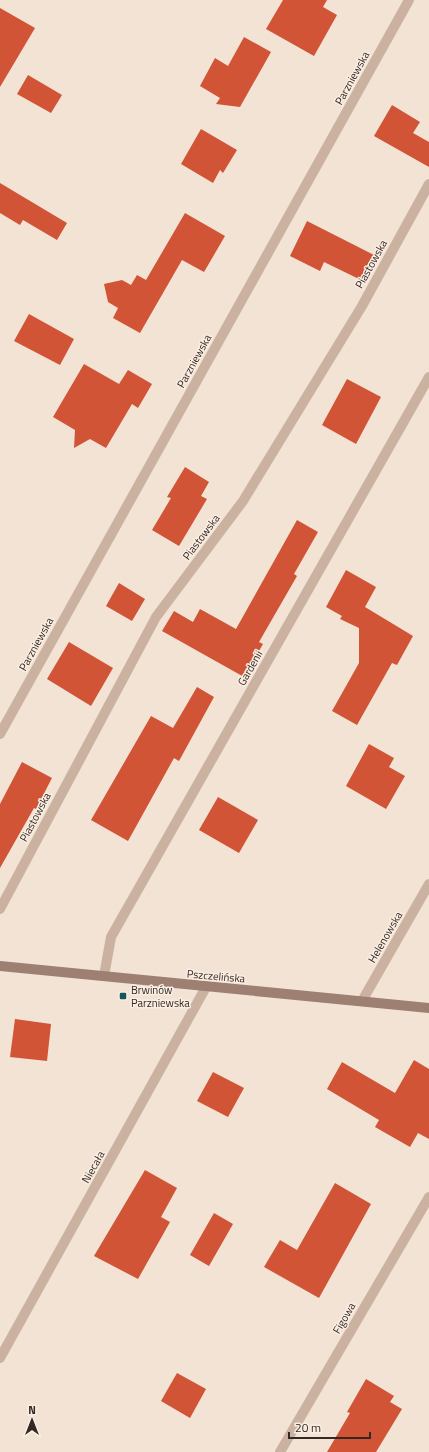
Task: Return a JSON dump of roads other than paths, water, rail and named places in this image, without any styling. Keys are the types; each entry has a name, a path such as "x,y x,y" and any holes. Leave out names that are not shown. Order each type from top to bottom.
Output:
{"main road":[{"name":"Pszczelińska","path":"0,966 429,1008"}],"street":[{"name":"Parzniewska","path":"0,734 409,0"},
{"name":"Piastowska","path":"0,909 156,617 243,501 362,306 429,184"},
{"name":"Gardenii","path":"104,976 111,937 429,376"},
{"name":"Helenowska","path":"362,1001 429,884"},
{"name":"Niecała","path":"0,1358 206,987"},
{"name":"Figowa","path":"280,1452 429,1197"}],"place":[{"name":"Brwinów Parzniewska","path":"123,996"}]}
